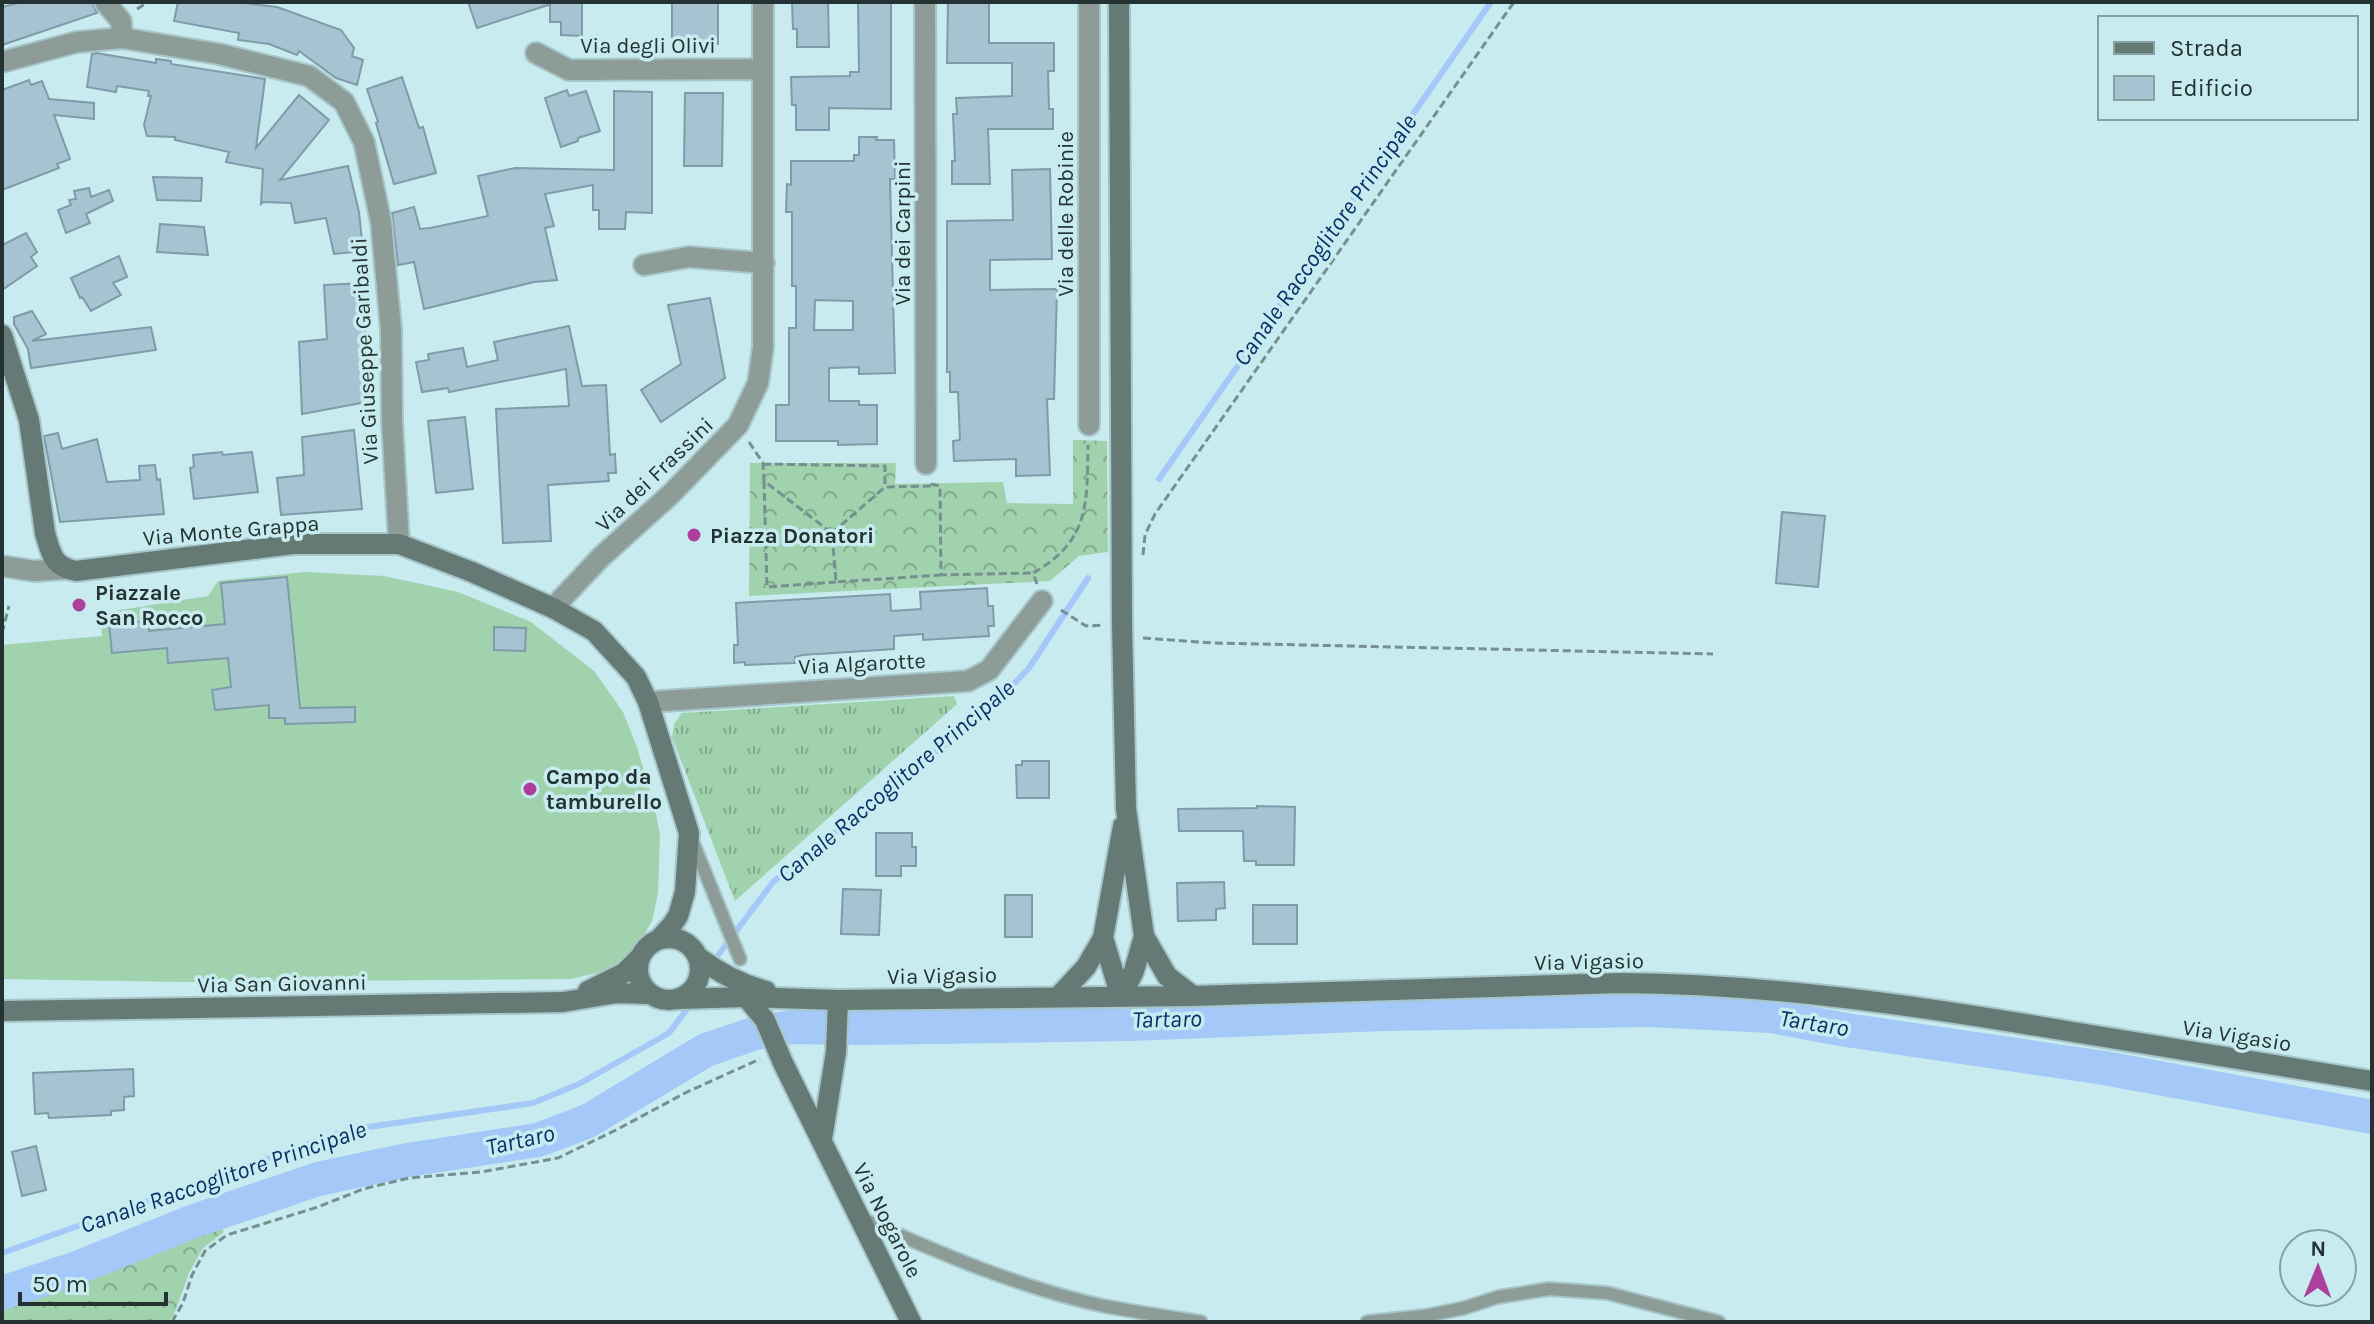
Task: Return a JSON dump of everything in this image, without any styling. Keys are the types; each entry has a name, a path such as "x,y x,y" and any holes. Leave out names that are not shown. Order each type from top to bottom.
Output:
{"street":[{"path":"105,2 121,21 122,38"},
{"name":"Via dei Frassini","path":"553,608 601,557 671,494 738,425 758,383 762,364 764,263 763,2"},
{"name":"Via dei Carpini","path":"925,2 926,464"},
{"name":"Via delle Robinie","path":"1089,2 1089,425"},
{"path":"1119,2 1118,630 1126,809 1144,936 1167,976 1193,996"},
{"name":"Via Giuseppe Garibaldi","path":"2,62 77,42 122,38 219,54 309,76 344,102 364,142 381,222 391,329 392,421 399,544"},
{"name":"Via degli Olivi","path":"536,53 569,70 763,69"},
{"path":"644,265 689,257 764,263"},
{"path":"2,335 29,420 45,533 50,551 63,569"},
{"name":"Via Monte Grappa","path":"63,569 76,571 293,544 399,544 553,608 594,631 636,677 648,702 689,833 685,892 678,916 658,940"},
{"path":"2,563 34,558 50,551"},
{"path":"2,563 34,571 63,569"},
{"name":"Via Algarotte","path":"648,702 968,681 989,670 1048,603"},
{"path":"1058,997 1086,967 1103,938 1126,809"},
{"name":"Via Monte Grappa","path":"678,916 690,948"},
{"path":"1121,997 1134,971 1144,936"},
{"path":"673,938 690,948 700,968 699,978 691,991 664,998 639,980 640,957 658,940 673,938"},
{"path":"1103,938 1121,997"},
{"name":"Via Vigasio","path":"690,948 757,995"},
{"name":"Via San Giovanni","path":"563,1002 624,973 640,957"},
{"name":"Via Vigasio","path":"664,998 757,995 838,1006 1058,997 1684,984 1852,998 1949,1011 2372,1081"},
{"name":"Via San Giovanni","path":"2,1011 563,1002 617,993 664,998"},
{"name":"Via Nogarole","path":"757,995 778,1051 911,1322"},
{"path":"822,1139 836,1052 838,1006"},
{"path":"803,1103 816,1105 826,1102"}],"lane":[{"name":"Via Monte Grappa","path":"689,833 738,954"},
{"path":"861,1218 951,1256 1040,1288 1104,1306 1201,1322"},
{"path":"1367,1322 1425,1316 1498,1297 1549,1289 1607,1293 1719,1322"}],"path":[{"path":"1143,561 1145,535 1155,514 1514,2"},
{"path":"738,425 763,464 767,587 941,575 1033,573 1043,568 1069,543 1083,520 1089,425"},
{"path":"763,464 885,466 885,487"},
{"path":"926,464 926,483 940,486"},
{"path":"764,481 832,533 836,582"},
{"path":"832,533 885,487 940,486"},
{"path":"940,486 941,575"},
{"path":"1033,573 1048,603 1086,626 1213,643 1713,654"},
{"path":"2,633 9,606"},
{"path":"172,1322 205,1251 227,1235 318,1207 363,1189 409,1178 481,1172 558,1158 687,1092 778,1051"}],"green space":[{"path":"1073,440 1107,441 1108,552 1079,556 1050,581 749,596 750,463 896,463 895,484 1003,482 1007,503 1073,504"},
{"path":"306,572 384,576 458,592 531,622 594,671 623,712 637,747 660,835 658,893 652,921 641,940 622,961 601,972 571,979 184,982 2,979 2,645 102,636 101,613 208,596 218,581"},
{"path":"954,696 957,704 735,901 672,737 674,724 682,713"},
{"path":"220,1226 224,1232 203,1248 168,1322 2,1322 2,1301 32,1294"}],"building":[{"path":"22,2 92,2 97,13 2,45 2,7"},
{"path":"178,2 236,2 277,7 341,30 354,48 352,56 363,60 357,85 336,78 299,51 297,55 269,44 238,40 239,33 174,21"},
{"path":"468,2 547,2 548,5 477,28"},
{"path":"550,2 582,2 582,36 561,35 561,22 550,22"},
{"path":"672,2 718,2 718,44 687,43 687,38 672,37"},
{"path":"792,2 828,2 829,47 797,47"},
{"path":"858,2 891,2 891,109 829,108 829,130 796,130 791,77 850,76 850,72 859,72"},
{"path":"948,2 989,2 989,43 1054,43 1054,71 1048,71 1053,129 988,129 990,184 952,184 952,161 955,161 953,114 957,114 956,98 1012,96 1012,63 947,63"},
{"path":"92,54 156,63 156,59 171,61 171,64 265,79 256,148 299,95 329,120 280,180 348,166 359,212 363,251 334,254 326,218 295,223 291,203 261,204 263,169 226,162 229,152 175,140 175,137 147,136 144,125 151,96 148,96 149,91 117,86 116,92 87,87"},
{"path":"402,77 419,128 423,127 436,173 394,184 367,89"},
{"path":"29,80 31,85 42,81 49,99 94,103 94,119 54,115 70,159 57,164 59,168 2,190 2,90"},
{"path":"567,90 569,96 586,91 600,131 561,147 545,98"},
{"path":"614,91 652,92 652,213 626,212 625,229 599,229 599,210 593,210 593,185 545,194 554,226 545,228 557,280 534,282 424,309 414,262 398,265 392,213 414,207 420,229 430,228 488,216 478,176 515,168 614,170"},
{"path":"685,93 723,93 722,166 684,166"},
{"path":"859,137 894,140 895,179 890,179 895,373 859,374 859,367 829,368 829,401 859,401 859,405 877,405 877,444 776,441 776,405 789,405 789,328 796,328 796,286 792,286 792,212 786,212 791,161 854,161 854,155 859,155","holes":["815,300 853,301 853,330 814,330"]},
{"path":"1050,169 1052,259 990,260 990,290 1057,289 1054,399 1047,399 1050,475 1016,476 1016,459 954,461 953,441 960,440 958,392 950,392 950,372 947,372 947,221 1013,220 1012,170"},
{"path":"153,177 202,178 201,201 157,200"},
{"path":"89,188 91,197 109,190 113,201 86,214 90,223 66,233 58,210 71,205 69,200 76,199 74,191"},
{"path":"160,224 204,227 208,255 157,252"},
{"path":"26,233 37,252 31,257 37,266 2,290 2,245"},
{"path":"119,256 127,277 113,283 121,295 91,311 80,298 71,278"},
{"path":"365,283 367,402 302,414 299,342 327,339 324,285"},
{"path":"710,298 725,378 661,422 641,390 681,364 668,305"},
{"path":"32,311 46,334 32,341 151,327 156,350 31,368 28,349 14,324 14,317"},
{"path":"569,326 582,386 606,385 610,455 615,454 616,473 608,473 609,481 548,485 551,541 503,543 496,409 569,406 566,369 449,392 448,388 422,392 416,362 429,360 428,354 463,348 467,367 498,360 494,342"},
{"path":"465,417 473,489 436,493 428,421"},
{"path":"354,430 362,509 281,515 277,478 304,475 302,437"},
{"path":"58,433 62,449 97,439 107,482 140,480 139,466 155,465 164,514 60,522 44,436"},
{"path":"222,452 223,455 252,452 258,492 194,499 190,468 194,467 193,455"},
{"path":"1782,512 1825,516 1818,587 1776,583"},
{"path":"287,577 300,708 355,707 355,722 285,724 285,718 269,718 269,705 215,710 212,690 231,687 228,658 168,663 167,648 112,653 109,624 120,623 119,619 136,617 137,622 149,621 149,631 225,624 221,583"},
{"path":"987,588 988,606 993,606 994,626 988,626 989,636 923,640 923,634 894,636 894,649 803,655 795,657 795,663 734,663 734,645 738,645 736,603 890,594 891,611 921,609 920,592"},
{"path":"494,627 526,628 525,651 494,650"},
{"path":"1022,761 1049,761 1049,798 1017,798 1016,765 1022,765"},
{"path":"1295,807 1294,865 1256,865 1256,861 1244,861 1243,831 1179,831 1178,809"},
{"path":"876,833 912,833 916,866 901,866 901,876 876,876"},
{"path":"1224,882 1225,908 1216,909 1216,920 1178,921 1177,883"},
{"path":"843,889 881,890 879,935 841,934"},
{"path":"1005,895 1032,895 1032,937 1005,937"},
{"path":"1253,905 1297,905 1297,944 1253,944"},
{"path":"133,1069 134,1096 124,1097 124,1110 111,1111 111,1115 49,1118 48,1113 35,1114 33,1073"},
{"path":"36,1146 46,1190 22,1196 12,1152"}],"waterway":[{"name":"Canale Raccoglitore Principale","path":"1159,479 1491,2"},
{"name":"Canale Raccoglitore Principale","path":"698,995 716,958 773,882 991,708 1029,668 1088,578"},
{"name":"Canale Raccoglitore Principale","path":"2,1253 348,1130 533,1103 579,1084 669,1033 691,1004"},
{"name":"Tartaro","path":"2,1293 74,1269 194,1221 318,1179 408,1160 538,1140 588,1121 706,1050 756,1033 792,1027 1129,1024 1383,1014 1649,1010 1771,1016 2104,1068 2372,1117"}],"place":[{"name":"Piazza Donatori","path":"694,535"},
{"name":"Piazzale San Rocco","path":"79,605"},
{"name":"Campo da tamburello","path":"530,789"}]}
